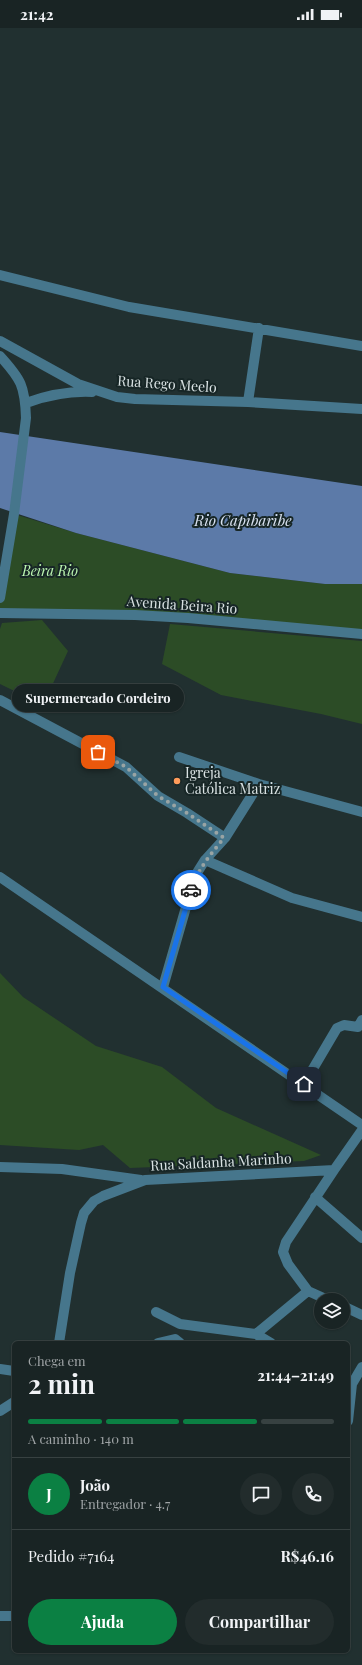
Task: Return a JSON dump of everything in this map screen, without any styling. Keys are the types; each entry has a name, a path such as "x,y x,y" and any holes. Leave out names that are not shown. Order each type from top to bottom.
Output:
{"street":[{"path":"0,275 129,307 362,346"},
{"path":"248,402 259,328"},
{"name":"Rua Rego Meelo","path":"0,342 78,384 117,397 135,400 248,402 362,409"},
{"path":"0,356 21,382 26,403 26,418 14,514 0,598"},
{"path":"26,403 59,393 76,391 100,392"},
{"name":"Avenida Beira Rio","path":"0,614 135,615 188,618 362,634"},
{"path":"0,700 126,767 158,796 187,813 224,838"},
{"path":"179,758 259,784 362,812"},
{"path":"163,987 195,876 205,860 224,838 259,784"},
{"path":"205,860 292,898 362,917"},
{"path":"0,877 362,1124"},
{"path":"304,1084 337,1028 344,1025 358,1027 362,1020"},
{"path":"314,1294 308,1291 288,1264 283,1248 315,1197 362,1130"},
{"path":"0,1167 62,1169 145,1180"},
{"name":"Rua Saldanha Marinho","path":"59,1341 70,1273 81,1223 84,1213 94,1201 145,1180 334,1170"},
{"path":"315,1197 362,1238"},
{"path":"256,1334 308,1291"},
{"path":"350,1309 362,1315"},
{"path":"156,1312 180,1324 256,1334 268,1341"},
{"path":"176,1341 180,1324"},
{"path":"350,1383 362,1367"},
{"path":"0,1369 12,1370"},
{"path":"0,1411 12,1403"},
{"path":"0,1616 12,1616"}],"green space":[{"name":"Beira Rio","path":"14,514 76,533 230,573 325,584 362,584 362,635 149,616 0,613 0,596"},
{"path":"42,620 68,651 43,705 0,684 0,629 2,623"},
{"path":"170,624 362,641 362,724 321,714 221,695 162,664"},
{"path":"0,973 23,997 96,1046 162,1067 216,1108 321,1155 304,1161 130,1168 103,1145 79,1150 0,1145"}],"water":[{"name":"Rio Capibaribe","path":"0,432 362,486 362,584 325,584 230,573 76,533 0,508"}],"way so far":[{"path":"98,752 126,767 158,796 187,813 224,838 205,860 195,876 191,890"}],"place":[{"name":"Supermercado Cordeiro","path":"98,752"},
{"name":"Igreja Católica Matriz","path":"177,781"}],"route":[{"path":"191,890 163,987 242,1044 304,1084"}]}
